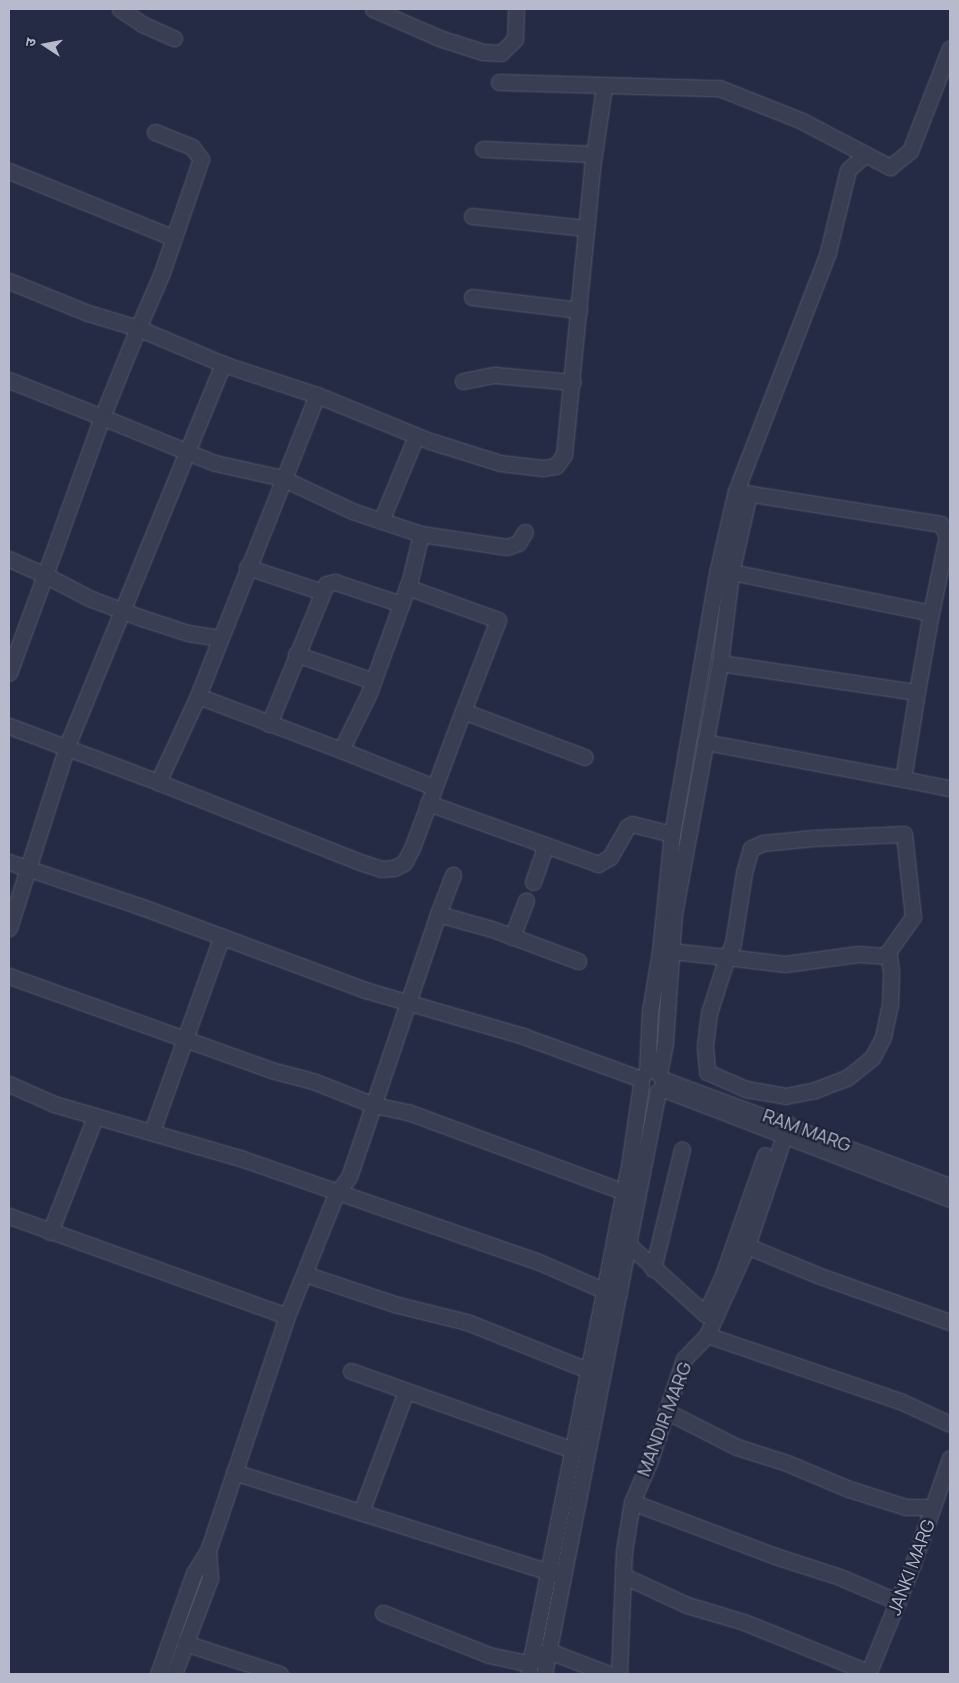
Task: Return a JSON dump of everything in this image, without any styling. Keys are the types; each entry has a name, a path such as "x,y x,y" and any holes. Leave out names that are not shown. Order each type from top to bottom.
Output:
{"street":[{"path":"373,9 439,38 483,52 501,53 515,39 516,9"},
{"path":"129,11 142,24 174,38"},
{"path":"499,82 604,87 719,88 800,120 890,167 910,151 950,48"},
{"path":"9,281 88,313 138,328 223,364 317,395 416,436 500,462 556,466 564,455 573,382 593,154 604,87"},
{"path":"9,673 102,416 174,238 201,160 192,147 155,132"},
{"path":"484,149 593,154"},
{"path":"653,1081 650,1012 660,952 672,834 724,571 742,492 828,252 848,170 864,155"},
{"path":"9,171 174,238"},
{"path":"472,216 586,228"},
{"path":"472,297 579,310"},
{"path":"9,928 67,746 223,364"},
{"path":"464,381 495,375 573,382"},
{"path":"9,380 215,463 282,478 381,521 421,534 508,546 518,544 525,532"},
{"path":"158,782 198,696 218,638 317,395"},
{"path":"381,521 416,436"},
{"path":"742,492 941,524 947,536 931,613 902,779"},
{"path":"341,750 373,681 407,587 421,534"},
{"path":"9,559 89,598 188,633 218,638"},
{"path":"248,567 322,592"},
{"path":"724,571 931,613"},
{"path":"530,1668 556,1575 653,1081 665,1042 674,914 720,663 724,571"},
{"path":"270,724 296,654 326,584 335,582 401,604"},
{"path":"9,726 67,746 381,869 394,868 404,863 498,620 407,587"},
{"path":"296,654 373,681"},
{"path":"720,663 917,692"},
{"path":"198,696 434,787"},
{"path":"463,711 585,757"},
{"path":"705,742 948,788"},
{"path":"428,803 598,864 610,857 627,827 632,824 672,834"},
{"path":"904,834 913,917 888,952 890,1004 883,1037 872,1058 847,1078 815,1090 785,1096 746,1089 707,1072 705,1047 709,1013 726,957 733,943 744,873 751,848 763,844 812,838 904,834"},
{"path":"533,882 546,845"},
{"name":"RAM MARG","path":"9,862 222,936 410,1005 523,1036 786,1130 950,1186"},
{"path":"158,1674 194,1573 208,1551 287,1316 336,1194 349,1177 410,1005 452,875"},
{"path":"512,937 526,900"},
{"path":"438,914 512,937 578,961"},
{"path":"152,1131 222,936"},
{"path":"671,951 785,964 858,954 889,956"},
{"path":"9,976 374,1105 408,1112 631,1191"},
{"path":"9,1084 54,1104 243,1159 336,1194 539,1262 612,1292"},
{"path":"50,1232 95,1117"},
{"path":"786,1130 950,1200"},
{"name":"MANDIR MARG","path":"620,1674 626,1531 632,1502 684,1360 707,1335 747,1246 786,1130"},
{"path":"653,1269 682,1149"},
{"path":"629,1245 653,1269 706,1314 722,1278 765,1154"},
{"path":"612,1292 629,1245 631,1191"},
{"path":"9,1216 287,1316"},
{"path":"747,1246 820,1276 950,1322"},
{"path":"304,1274 394,1304 467,1322 596,1374"},
{"path":"707,1335 900,1401 950,1424"},
{"path":"351,1370 573,1450"},
{"path":"544,1674 550,1651 556,1575 573,1450 596,1374"},
{"path":"361,1512 406,1391"},
{"path":"666,1411 737,1447 787,1463 849,1489 906,1507 933,1507"},
{"name":"JANKI MARG","path":"868,1673 898,1602 950,1458"},
{"path":"234,1472 556,1575"},
{"path":"632,1502 775,1556 840,1577 898,1602"},
{"path":"174,1674 210,1578 208,1551"},
{"path":"624,1576 687,1604 744,1622 868,1673"},
{"path":"383,1613 489,1655 530,1668"},
{"path":"185,1643 280,1674"},
{"path":"530,1668 550,1651"},
{"path":"550,1651 609,1674"}]}
